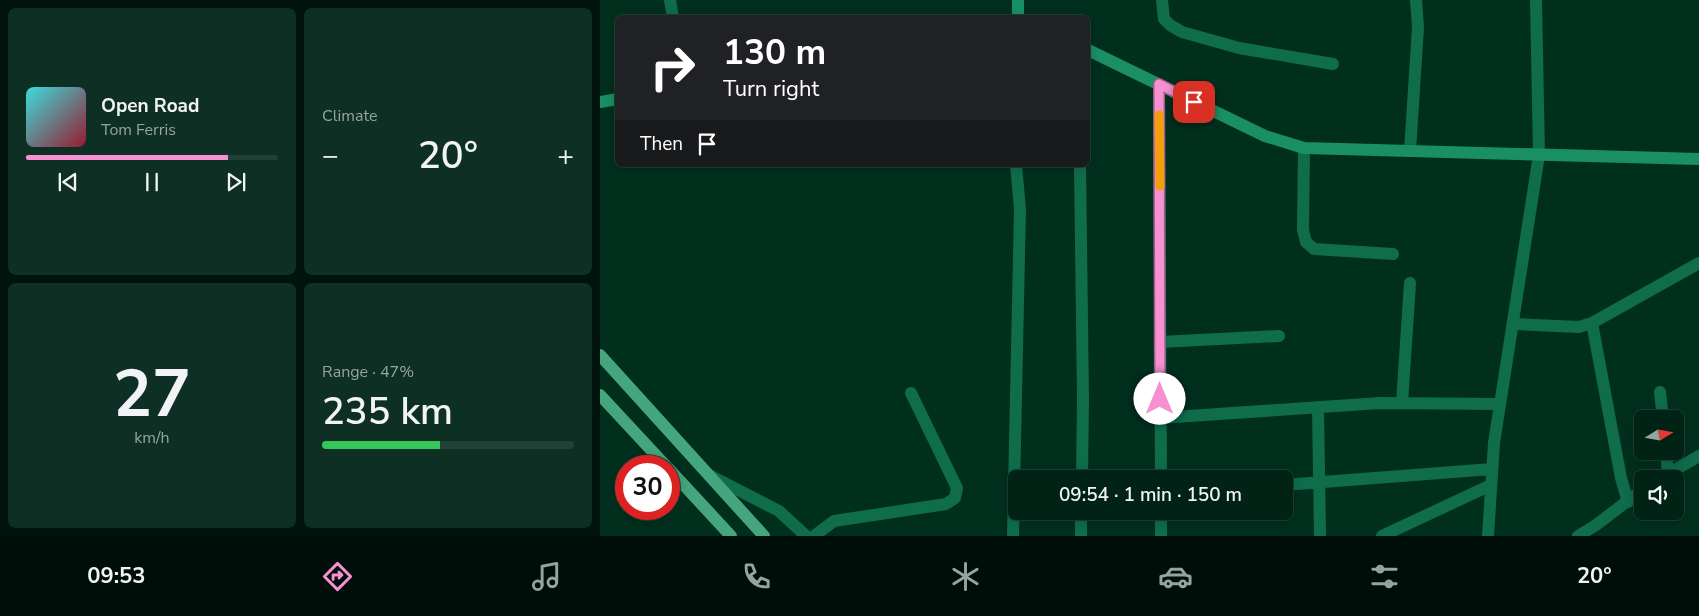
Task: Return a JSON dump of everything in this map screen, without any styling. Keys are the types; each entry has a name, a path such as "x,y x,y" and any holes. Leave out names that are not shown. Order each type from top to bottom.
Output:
{"main road":[{"path":"1018,0 1018,15"},
{"path":"1090,51 1265,136 1304,148 1699,160"},
{"path":"600,102 615,100"},
{"path":"600,355 764,536"},
{"path":"600,395 656,455"},
{"path":"680,481 731,536"}],"street":[{"path":"670,0 672,15"},
{"path":"1162,0 1164,19 1182,32 1239,48 1333,64"},
{"path":"1410,151 1418,27 1416,0"},
{"path":"1488,536 1494,443 1539,155 1536,0"},
{"path":"1159,84 1161,470"},
{"path":"1304,148 1303,230 1306,242 1314,249 1393,254"},
{"path":"1013,536 1020,209 1016,167"},
{"path":"1080,167 1082,470"},
{"path":"1513,324 1579,327 1592,324 1699,263"},
{"path":"1402,403 1410,283"},
{"path":"1592,324 1621,478 1628,502"},
{"path":"1160,342 1279,336"},
{"path":"1660,392 1662,410"},
{"path":"814,536 834,521 946,504 955,498 957,488 911,393"},
{"path":"1160,418 1380,403 1500,404"},
{"path":"1318,407 1320,536"},
{"path":"1674,470 1699,456"},
{"path":"1293,485 1492,469"},
{"path":"707,474 779,511 806,536"},
{"path":"1382,536 1491,484"},
{"path":"1578,536 1596,526 1634,497"},
{"path":"1081,520 1081,536"},
{"path":"1161,520 1161,536"}],"slow traffic":[{"path":"1159,115 1160,186"}],"route":[{"path":"1160,399 1159,84 1194,102"}]}
